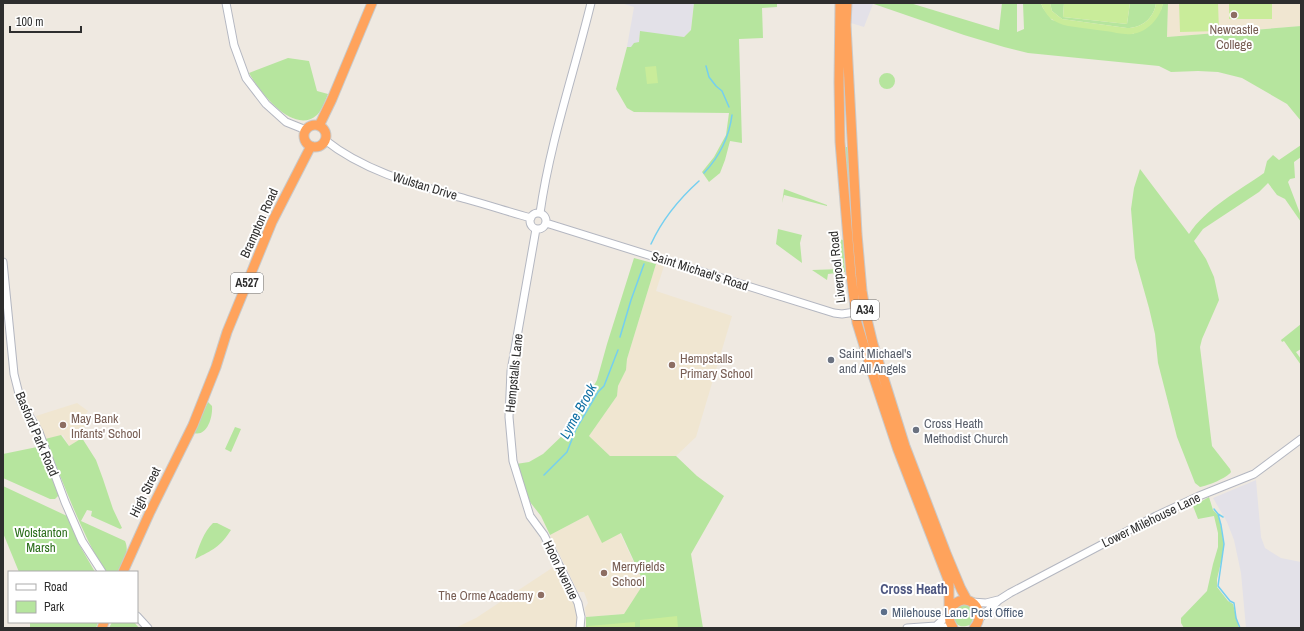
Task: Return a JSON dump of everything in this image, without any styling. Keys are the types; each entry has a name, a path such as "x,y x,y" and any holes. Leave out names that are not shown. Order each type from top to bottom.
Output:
{"highway":[{"path":"320,126 372,3"},
{"name":"Liverpool Road","path":"840,3 839,114 843,187 861,312 873,344 905,446 946,553 961,589 977,610 976,625"},
{"name":"Liverpool Road","path":"847,3 846,25 859,262 857,279 861,312 861,339 898,450 949,582 949,612 950,622 953,628"},
{"path":"839,114 852,116"},
{"path":"311,126 320,126 325,134 325,140 320,145 311,146 305,141 304,137 306,130 311,126"},
{"name":"Brampton Road","path":"192,425 272,222 311,146"},
{"name":"High Street","path":"123,571 192,425"},
{"path":"949,612 955,602 960,600 970,601"}],"street":[{"path":"226,3 234,45 246,78 266,104 286,122 306,130"},
{"path":"540,213 544,186 555,139 591,3"},
{"name":"Wulstan Drive","path":"325,140 354,159 385,173 427,188 531,218"},
{"path":"540,213 545,218 546,223 542,228 536,229 531,225 531,218 535,214 540,213"},
{"name":"Saint Michael's Road","path":"546,223 834,313 840,314 861,312"},
{"name":"Hempstalls Lane","path":"530,516 513,461 509,417 511,372 536,229"},
{"name":"Basford Park Road","path":"3,262 14,374 21,402 39,432 65,502 82,541 101,571"},
{"name":"Lower Milehouse Lane","path":"970,601 986,603 999,600 1156,516 1199,496 1254,474 1301,439"},
{"name":"Hoon Avenue","path":"530,516 544,535 576,598 581,617 580,628"},
{"name":"Lower Milehouse Lane","path":"976,625 999,600"},
{"path":"936,626 949,612"},
{"path":"138,617 148,628"},
{"path":"907,628 936,626 953,628"}],"shaded area":[{"path":"621,3 694,3 691,30 684,37 640,32 639,42 631,48 627,47 634,7"},
{"path":"852,3 873,4 864,27 851,23"},
{"name":"Newcastle College","path":"1168,3 1301,3 1301,26 1167,37"},
{"name":"Hempstalls Primary School","path":"656,264 664,266 656,291 732,316 696,437 676,456 610,456 589,436 617,396 618,386 626,370 627,359"},
{"name":"May Bank Infants' School","path":"77,403 88,411 83,418 85,424 85,434 82,438 69,446 63,435 45,439 36,416"},
{"path":"1256,480 1261,537 1265,548 1281,558 1301,562 1301,628 1246,628 1241,573 1234,540 1227,522 1213,498"},
{"name":"Merryfields School","path":"588,515 620,533 644,584 624,614 586,617 585,608 588,603 584,592 578,592 550,535"},
{"name":"The Orme Academy","path":"555,566 564,579 580,612 577,628 455,628 476,618"}],"green space":[{"path":"694,3 777,3 777,7 762,8 763,38 739,39 742,143 730,141 720,173 709,182 702,172 714,157 726,135 729,113 634,112 627,108 616,89 627,47 631,47 634,43 639,42 640,31 684,37 691,30"},
{"path":"871,3 910,3 999,30 1002,3 1017,3 1017,32 1024,29 1023,3 1041,3 1052,20 1133,34 1161,10 1163,3 1168,3 1167,37 1301,26 1301,121 1287,104 1242,78 1218,72 1171,72 1159,66 1028,53 964,35"},
{"path":"1041,3 1050,3 1052,11 1062,19 1127,28 1132,28 1142,24 1150,18 1156,3 1163,4 1156,19 1148,27 1138,33 1122,34 1063,25 1048,16"},
{"path":"1050,3 1064,3 1063,17 1127,24 1130,3 1156,3 1150,18 1138,26 1127,28 1062,19 1052,11"},
{"path":"1064,3 1130,3 1127,24 1063,17"},
{"path":"1179,3 1218,3 1219,31 1180,32"},
{"path":"1229,3 1272,3 1272,19 1229,19"},
{"path":"288,58 309,61 317,91 328,94 319,113 308,120 298,120 288,116 278,109 260,90 249,73"},
{"path":"656,66 658,83 647,84 645,67"},
{"path":"884,73 890,73 895,78 893,87 890,89 884,89 879,84 879,78"},
{"path":"1301,145 1301,157 1294,162 1295,178 1290,179 1288,182 1301,216 1301,222 1285,199 1277,195 1268,183 1259,192 1203,229 1194,241 1206,259 1214,277 1219,300 1200,347 1212,446 1231,472 1217,481 1200,487 1195,483 1177,437 1158,363 1155,334 1135,258 1131,209 1134,188 1140,169 1189,234 1214,208 1264,173 1267,161 1273,155 1279,160"},
{"path":"844,147 850,147 851,203 848,203"},
{"path":"784,189 827,206 784,195 782,203"},
{"path":"778,229 802,235 800,243 802,263 776,244"},
{"path":"838,239 843,240 845,272 828,274 827,280 812,270 841,269"},
{"path":"634,258 656,264 627,359 626,370 618,386 617,396 589,436 610,456 676,456 697,476 724,496 691,554 703,628 586,628 586,617 624,614 644,583 621,533 602,543 588,515 550,535 541,516 530,502 516,464 529,462 543,454 565,433 586,400 597,380"},
{"path":"1301,324 1301,349 1296,352 1301,359 1301,365 1284,341 1282,342 1281,340"},
{"path":"208,402 212,406 212,410 208,425 202,432 194,433"},
{"path":"235,427 241,429 231,452 225,449"},
{"name":"Wolstanton Marsh","path":"61,435 69,446 82,438 96,460 113,509 122,528 120,529 91,516 92,511 87,510 81,521 125,541 127,549 119,571 104,571 73,507 45,439"},
{"name":"Wolstanton Marsh","path":"37,447 41,448 59,495 55,499 50,499 3,478 3,454"},
{"name":"Wolstanton Marsh","path":"3,486 67,516 80,546 94,571 19,571 3,533"},
{"path":"1209,497 1213,510 1218,515 1220,521 1224,545 1217,579 1217,587 1228,601 1233,604 1239,628 1184,628 1181,623 1181,618 1207,591 1218,547 1218,533 1214,516 1198,519 1193,506"},
{"path":"213,523 217,523 231,530 216,548 195,559 204,535"},
{"path":"966,604 973,610 973,619 970,625 960,626 954,618 955,609 957,605"},
{"path":"677,616 678,628 640,628 640,620"},
{"path":"635,622 635,628 588,628 588,626"},
{"path":"30,623 98,623 96,628 30,628"},
{"path":"112,623 135,623 139,628 109,628"}],"waterway":[{"path":"706,66 709,77 722,91 729,107"},
{"name":"Lyme Brook","path":"704,173 715,160 723,146 729,131 732,115"},
{"path":"651,244 660,227 672,210 699,181"},
{"name":"Lyme Brook","path":"620,337 644,264"},
{"name":"Lyme Brook","path":"544,475 567,452 576,429 598,392 604,386 618,350"},
{"path":"1214,509 1218,514 1224,544 1218,586 1230,601 1234,603 1236,618 1240,628"},
{"name":"Lyme Brook","path":"1218,514 1223,517"}],"place":[{"name":"Newcastle College","path":"1234,15"},
{"name":"Saint Michael's and All Angels","path":"831,360"},
{"name":"Hempstalls Primary School","path":"672,365"},
{"name":"May Bank Infants' School","path":"63,425"},
{"name":"Cross Heath Methodist Church","path":"916,430"},
{"name":"Merryfields School","path":"604,573"},
{"name":"The Orme Academy","path":"541,595"},
{"name":"Milehouse Lane Post Office","path":"884,612"}],"district":[{"name":"Cross Heath","path":"914,589"}]}
